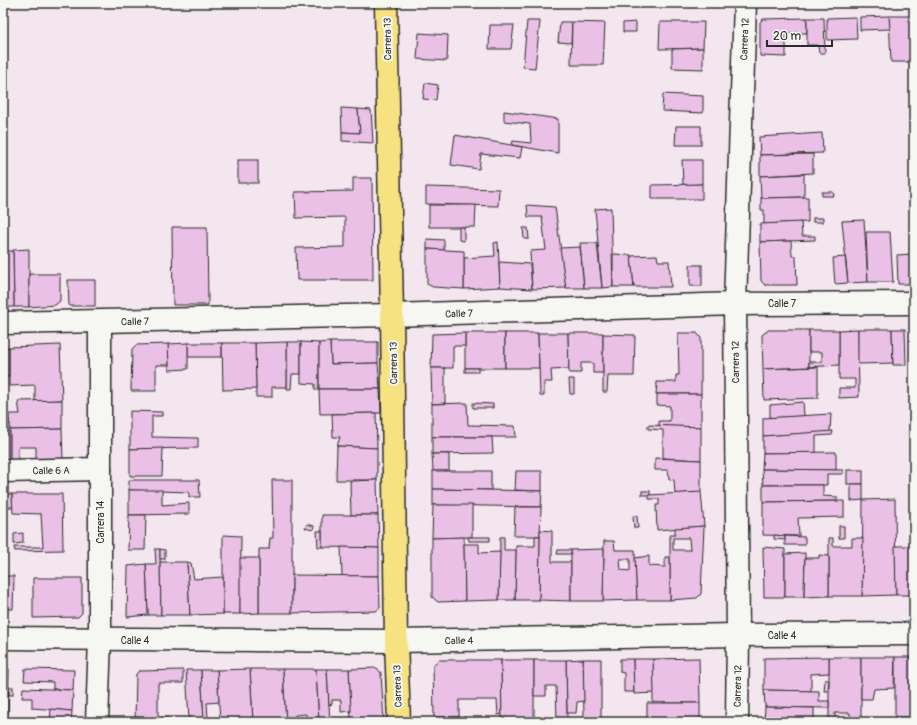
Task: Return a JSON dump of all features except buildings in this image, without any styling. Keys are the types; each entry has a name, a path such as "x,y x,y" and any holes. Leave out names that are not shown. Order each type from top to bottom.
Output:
{"main road":[{"name":"Carrera 13","path":"386,3 396,642 399,722"}],"street":[{"name":"Carrera 12","path":"737,722 738,635 735,304 745,3"},
{"name":"Calle 7","path":"3,323 392,315 735,304 914,303"},
{"name":"Carrera 14","path":"97,722 100,639 100,322"},
{"name":"Calle 6 A","path":"3,471 100,469"},
{"name":"Calle 4","path":"3,638 396,642 738,635 914,634"}]}
